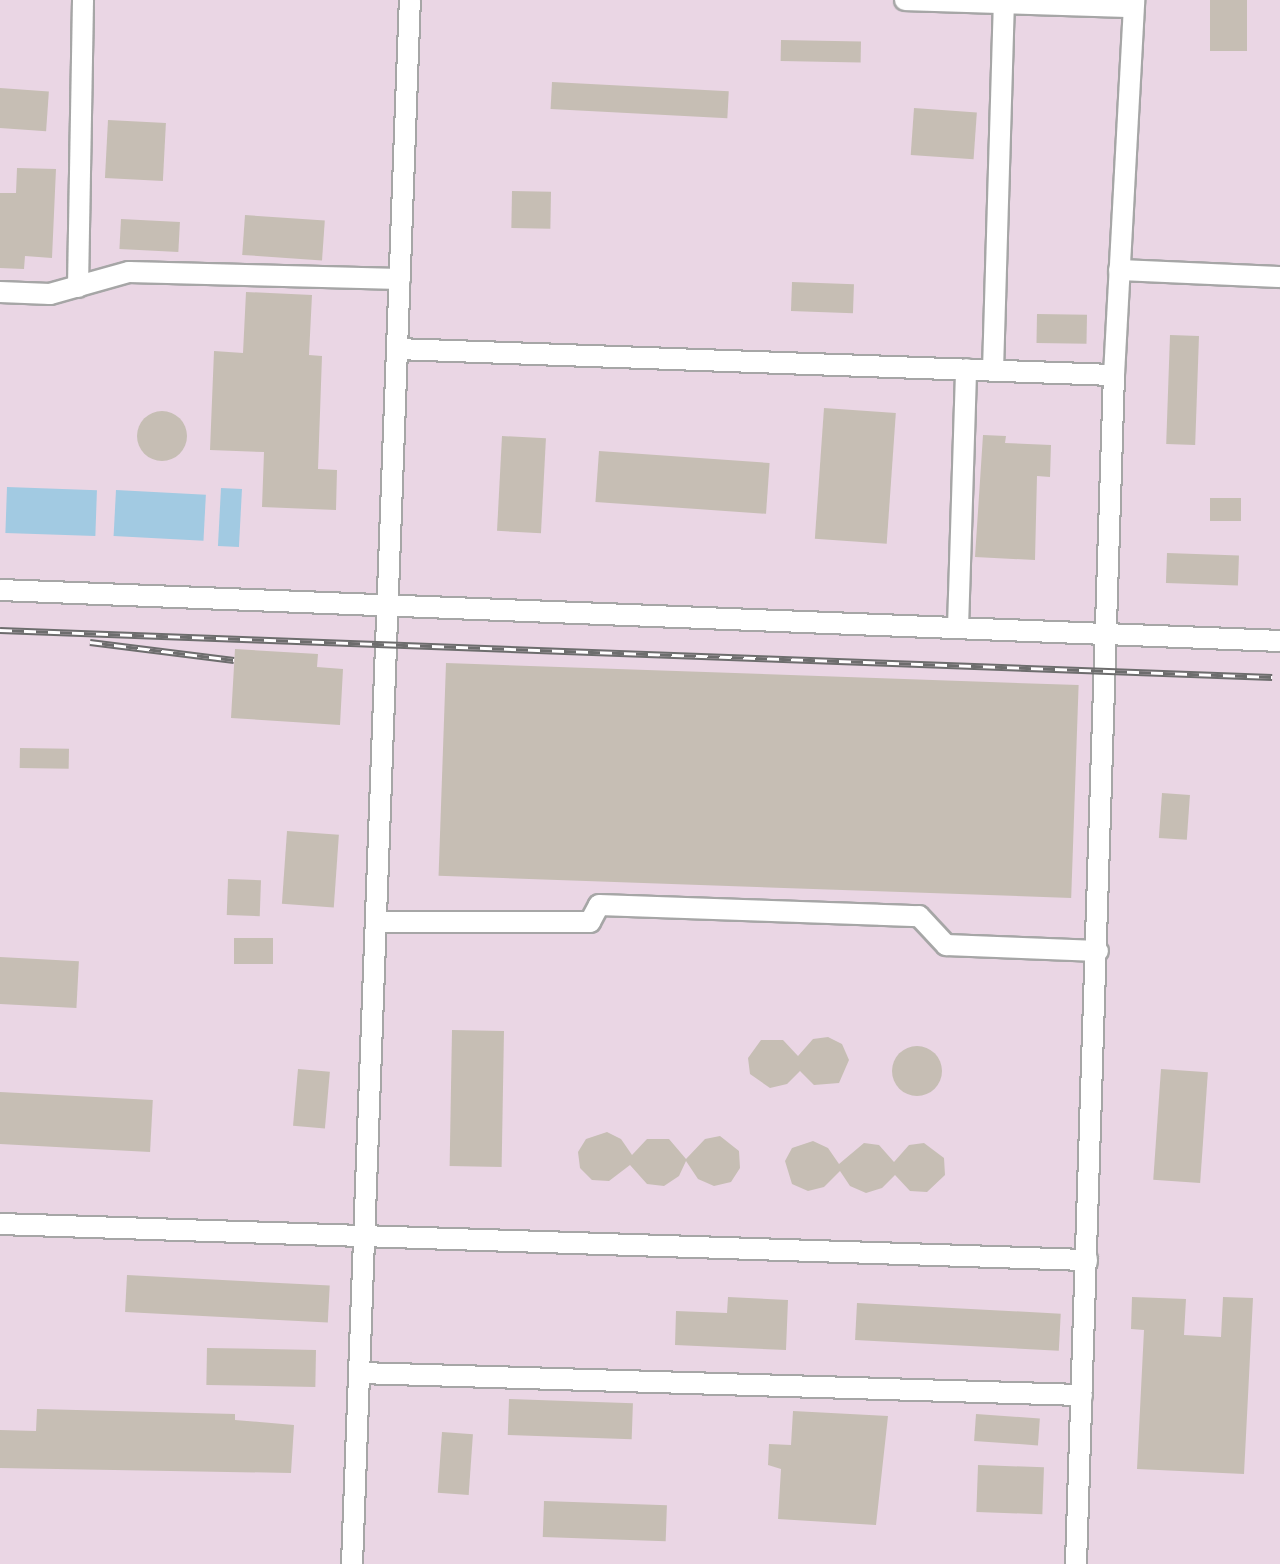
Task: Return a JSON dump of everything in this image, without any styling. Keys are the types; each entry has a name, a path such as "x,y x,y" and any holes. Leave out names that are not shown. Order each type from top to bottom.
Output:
{"lane":[{"path":"78,287 83,0"},
{"path":"352,1564 410,0"},
{"path":"905,0 1134,4 1114,375 1109,633 1076,1564"},
{"path":"993,370 1004,3"},
{"path":"1119,270 1280,277"},
{"path":"0,292 50,294 129,272 400,279"},
{"path":"397,349 1114,375"},
{"path":"958,627 966,369"},
{"path":"0,590 1280,641"},
{"path":"377,922 590,922 599,905 919,916 946,945 1098,951"},
{"path":"0,1224 1087,1260"},
{"path":"360,1373 1082,1395"}],"shaded area":[{"path":"0,0 1280,0 1280,1564 0,1564"}],"water":[{"path":"7,487 97,490 95,536 5,533"},
{"path":"221,488 242,489 239,547 218,546"},
{"path":"116,490 206,495 203,541 114,536"}],"building":[{"path":"1210,0 1247,0 1247,51 1210,51"},
{"path":"781,40 861,41 861,62 781,61"},
{"path":"552,82 729,91 727,118 551,109"},
{"path":"0,88 49,91 46,131 0,128"},
{"path":"914,108 977,112 974,159 911,155"},
{"path":"108,120 166,123 163,181 105,178"},
{"path":"17,168 56,169 52,258 25,256 24,269 0,268 0,193 16,193"},
{"path":"512,191 551,192 550,229 511,228"},
{"path":"245,215 325,221 322,260 242,255"},
{"path":"121,219 180,222 178,252 119,249"},
{"path":"792,282 854,284 853,313 791,311"},
{"path":"246,292 312,295 309,355 322,356 318,469 337,470 336,510 262,507 264,452 210,450 214,351 243,353"},
{"path":"1037,314 1087,315 1086,344 1036,343"},
{"path":"1170,335 1199,336 1195,445 1166,444"},
{"path":"824,408 896,413 887,544 815,539"},
{"path":"162,411 180,418 187,436 180,454 162,461 144,454 137,436 144,418"},
{"path":"983,435 1006,436 1005,443 1051,445 1050,477 1037,476 1035,560 975,557"},
{"path":"502,436 546,438 541,533 497,531"},
{"path":"599,451 770,463 766,514 595,502"},
{"path":"1210,498 1241,498 1241,521 1210,521"},
{"path":"1167,553 1239,556 1238,585 1166,583"},
{"path":"235,649 318,654 317,667 343,669 340,725 231,718"},
{"path":"446,663 1079,685 1071,898 439,876"},
{"path":"20,748 69,749 69,769 20,768"},
{"path":"1162,793 1190,795 1187,840 1159,838"},
{"path":"287,831 339,835 334,907 282,904"},
{"path":"228,879 261,880 260,916 227,915"},
{"path":"234,938 273,938 273,964 234,964"},
{"path":"0,957 79,961 76,1008 0,1004"},
{"path":"452,1030 504,1031 502,1167 450,1166"},
{"path":"828,1037 842,1044 849,1060 839,1083 814,1085 800,1071 787,1084 770,1088 750,1074 748,1058 761,1040 783,1040 798,1056 813,1039"},
{"path":"917,1046 935,1053 942,1071 935,1089 917,1096 899,1089 892,1071 899,1053"},
{"path":"298,1069 330,1072 325,1129 293,1126"},
{"path":"1161,1069 1208,1072 1200,1183 1153,1180"},
{"path":"0,1092 153,1100 150,1152 0,1144"},
{"path":"607,1132 621,1139 632,1155 647,1139 669,1139 686,1159 705,1139 720,1136 739,1151 740,1168 731,1182 714,1186 698,1179 686,1161 679,1176 664,1186 647,1184 630,1165 609,1181 592,1180 580,1168 578,1152 586,1139"},
{"path":"813,1141 828,1148 839,1164 864,1143 879,1145 894,1162 909,1145 924,1143 944,1158 945,1175 927,1192 910,1191 895,1175 882,1188 866,1193 850,1186 840,1171 824,1187 808,1191 792,1184 785,1161 792,1148"},
{"path":"127,1275 330,1286 328,1323 125,1312"},
{"path":"728,1297 788,1300 786,1350 675,1345 676,1311 727,1313"},
{"path":"1132,1297 1186,1299 1184,1335 1221,1337 1223,1297 1253,1298 1244,1474 1137,1469 1144,1330 1131,1329"},
{"path":"857,1303 1061,1314 1059,1351 855,1340"},
{"path":"207,1348 316,1350 315,1387 206,1385"},
{"path":"509,1399 633,1403 632,1439 508,1435"},
{"path":"37,1409 235,1414 235,1420 294,1425 291,1473 0,1468 0,1430 36,1431"},
{"path":"793,1411 888,1416 876,1525 778,1519 781,1469 768,1465 769,1444 791,1445"},
{"path":"976,1414 1040,1418 1038,1445 974,1441"},
{"path":"442,1432 473,1434 469,1495 438,1493"},
{"path":"978,1465 1044,1467 1042,1514 976,1512"},
{"path":"544,1501 667,1505 666,1541 543,1537"}],"railway":[{"path":"0,630 1272,677"},
{"path":"90,642 234,660"}]}
